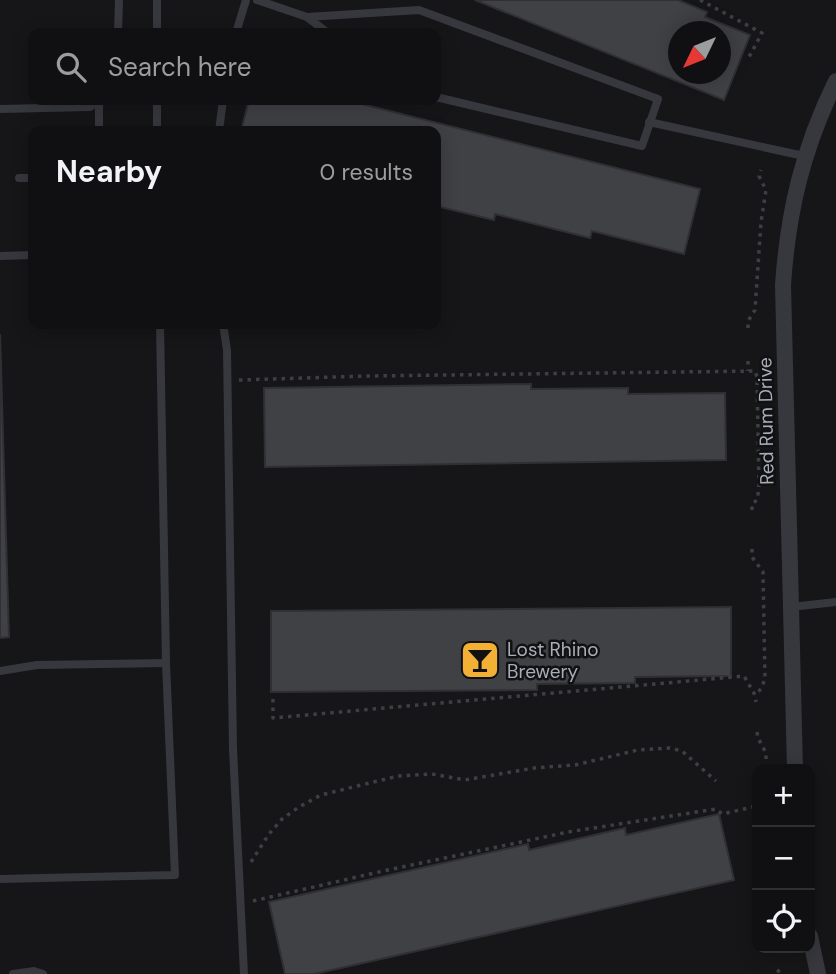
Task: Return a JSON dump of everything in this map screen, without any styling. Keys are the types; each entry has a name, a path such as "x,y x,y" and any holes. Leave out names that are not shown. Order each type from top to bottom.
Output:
{"street":[{"name":"Red Rum Drive","path":"795,764 783,285 793,200 804,156 836,81"},
{"path":"814,953 818,974"}],"lane":[{"path":"118,28 119,0"},
{"path":"157,0 157,28"},
{"path":"238,28 246,0"},
{"path":"257,0 307,17 321,28"},
{"path":"307,17 419,10 658,99 642,146 441,98"},
{"path":"0,108 93,105"},
{"path":"99,126 100,105"},
{"path":"157,105 157,126"},
{"path":"220,126 222,105"},
{"path":"649,122 804,156"},
{"path":"19,178 28,178"},
{"path":"0,256 28,255"},
{"path":"0,879 175,874 166,663 160,329"},
{"path":"224,329 227,350 233,749 244,974"},
{"path":"791,607 836,602"},
{"path":"0,671 37,666 166,663"},
{"path":"13,974 34,971 43,974"}],"path":[{"path":"700,0 762,33 749,57"},
{"path":"748,328 748,321 755,310 766,190 759,176 761,170"},
{"path":"748,361 748,371"},
{"path":"227,380 393,375 755,371 759,488 757,500 752,504 752,512"},
{"path":"752,549 752,557 763,572 765,679 755,695"},
{"path":"273,699 273,718 744,676 756,702"},
{"path":"757,732 766,753 766,764"},
{"path":"239,880 269,834 282,819 299,807 321,794 386,778 432,774 465,780 534,768 575,765 638,750 670,748 682,751 716,781"},
{"path":"240,904 568,832 716,809 722,814 752,807"},
{"path":"777,970 783,974"}],"building":[{"path":"475,0 678,0 707,12 705,17 715,21 668,21 668,78"},
{"path":"731,27 750,35 731,82"},
{"path":"684,84 730,84 724,100"},
{"path":"248,105 366,105 700,189 684,254 592,231 590,238 495,214 494,220 441,207 441,126 242,126"},
{"path":"0,334 9,637 0,638"},
{"path":"531,384 531,389 628,388 628,394 725,393 726,460 265,467 264,388"},
{"path":"731,607 731,676 635,677 635,683 537,684 537,690 271,692 271,611"},
{"path":"719,814 734,880 314,974 285,974 269,902 528,844 529,850 625,828 626,835"}],"place":[{"name":"Lost Rhino Brewery","path":"480,660"}]}
